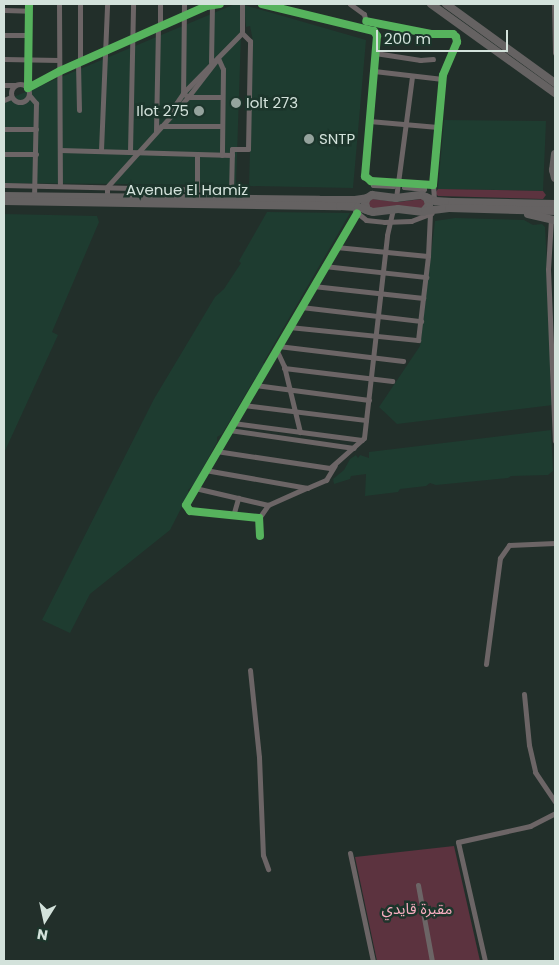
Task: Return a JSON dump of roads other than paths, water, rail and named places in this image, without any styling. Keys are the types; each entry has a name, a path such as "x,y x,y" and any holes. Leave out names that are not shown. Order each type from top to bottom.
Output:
{"highway":[{"path":"431,4 555,92"},
{"path":"446,4 555,83"},
{"path":"555,154 553,170 555,178"},
{"path":"4,196 107,197 231,194 355,200 368,197 396,198 421,195 436,204 506,210 555,210"},
{"path":"368,197 365,205 368,211 374,212 393,209 427,212 436,204 555,204"},
{"path":"426,197 429,204 427,212"},
{"name":"Avenue El Hamiz","path":"4,201 368,211"},
{"path":"506,210 553,219"}],"street":[{"path":"29,4 28,88 29,95 36,103 34,196"},
{"path":"59,4 60,186"},
{"path":"79,110 80,4"},
{"path":"101,150 107,4"},
{"path":"130,151 133,4"},
{"path":"156,131 160,4"},
{"path":"184,4 186,16 186,95"},
{"path":"200,4 220,4"},
{"path":"186,95 242,33 242,4"},
{"path":"262,4 366,24 455,36 457,42 443,79 433,185 436,204"},
{"path":"293,10 297,4"},
{"path":"350,4 361,11 366,24 374,30 377,36 365,174 372,181 433,185"},
{"path":"554,4 555,54"},
{"path":"28,88 79,62 209,5"},
{"path":"209,5 211,62"},
{"path":"4,10 29,11"},
{"path":"4,185 196,189 231,194 232,149 248,149 250,41 242,33"},
{"path":"4,35 28,35"},
{"path":"375,53 420,60 433,59"},
{"path":"107,197 107,187 161,126 211,62 218,58"},
{"path":"218,58 223,70 222,155"},
{"path":"4,59 59,60"},
{"path":"374,71 443,79"},
{"path":"396,198 412,76"},
{"path":"4,85 22,84 28,88"},
{"path":"15,85 10,92 11,97 16,102 22,103 29,95"},
{"path":"186,95 222,97"},
{"path":"4,100 11,97"},
{"path":"369,121 438,126"},
{"path":"161,126 222,126"},
{"path":"4,129 36,129"},
{"path":"60,150 232,155"},
{"path":"4,154 36,154"},
{"path":"196,189 197,154"},
{"path":"368,197 372,181"},
{"path":"260,536 259,518 268,505 326,480 336,465 362,440 369,400 385,252 393,209"},
{"path":"259,518 190,512 186,505 216,451 336,247 355,210 366,220 390,222 410,221 427,212 428,256 418,340 289,327"},
{"path":"553,219 548,269 555,441"},
{"path":"336,247 428,256"},
{"path":"324,266 426,277"},
{"path":"313,286 423,298"},
{"path":"301,307 421,321"},
{"path":"277,347 403,361"},
{"path":"277,347 300,432"},
{"path":"284,368 392,381"},
{"path":"255,385 369,400"},
{"path":"243,405 366,420"},
{"path":"233,423 362,440"},
{"path":"229,430 354,448"},
{"path":"216,451 320,467 330,468 336,465"},
{"path":"206,470 307,488"},
{"path":"195,488 268,505"},
{"path":"233,516 238,498"},
{"path":"486,664 500,558 509,545 555,543"},
{"path":"250,670 259,757 263,855 268,869"},
{"path":"524,694 535,772 555,802"},
{"path":"485,961 458,842 530,826 555,813"},
{"path":"350,853 373,961"},
{"path":"418,886 432,961"}],"place":[{"name":"Iolt 273","path":"236,103"},
{"name":"Ilot 275","path":"199,111"},
{"name":"SNTP","path":"309,139"}],"park label":[{"name":"مقبرة قايدي","path":"417,909"}]}
